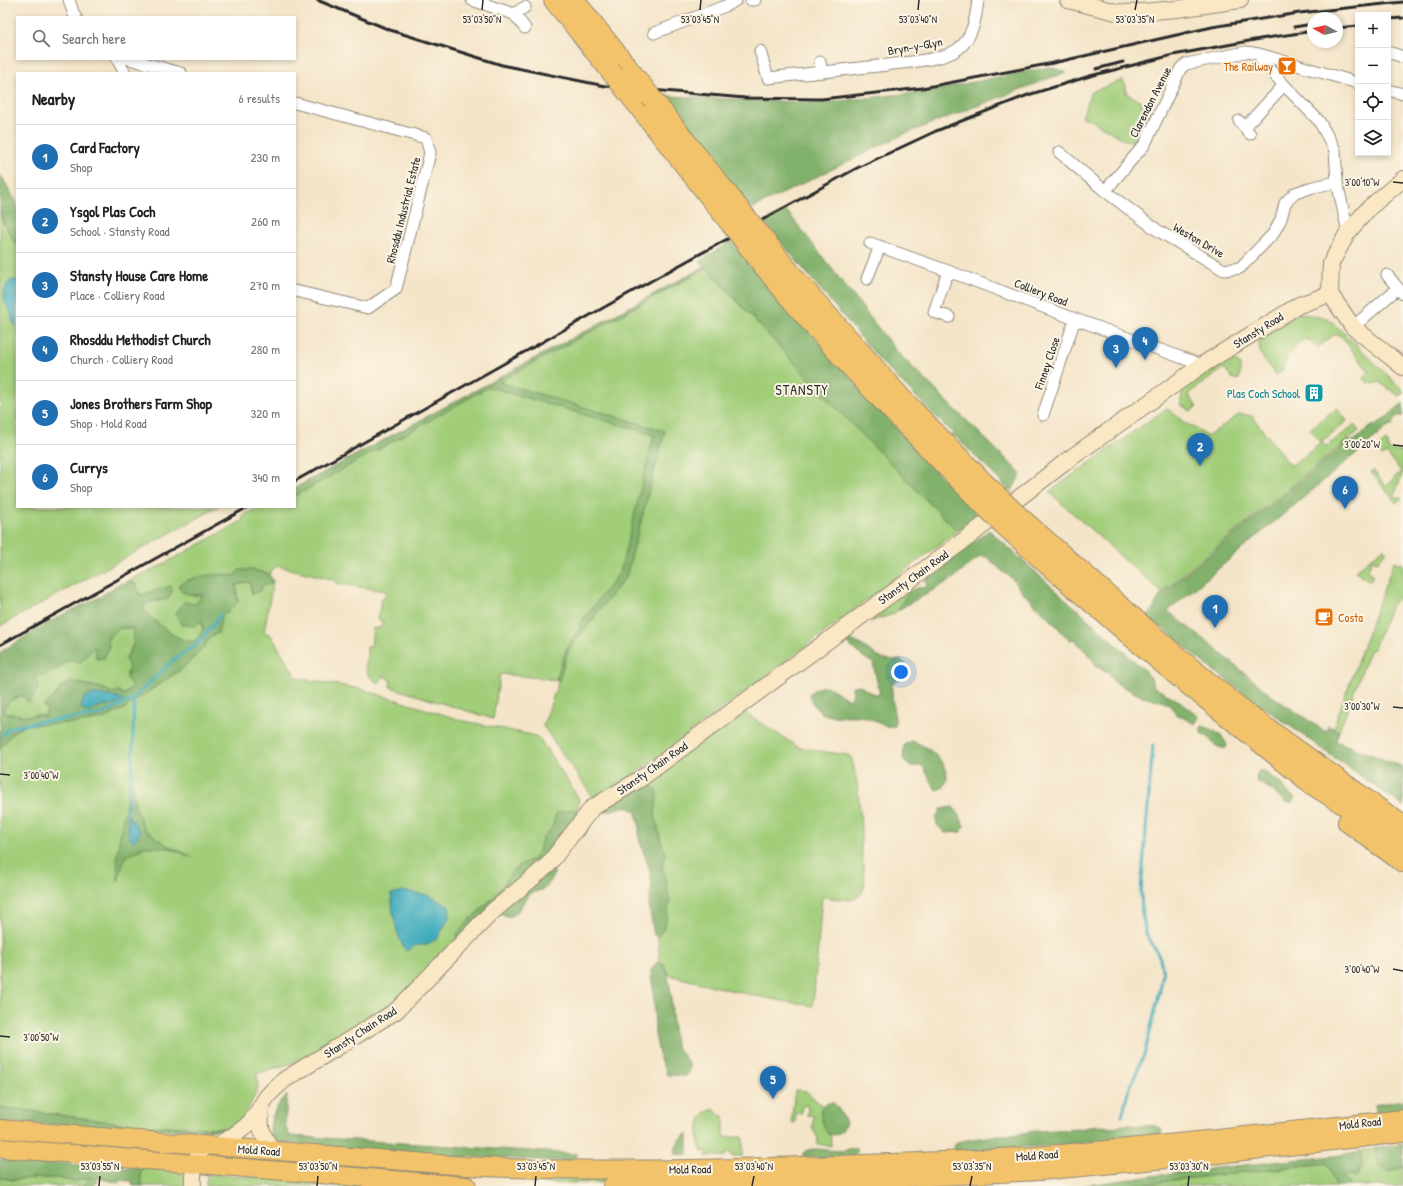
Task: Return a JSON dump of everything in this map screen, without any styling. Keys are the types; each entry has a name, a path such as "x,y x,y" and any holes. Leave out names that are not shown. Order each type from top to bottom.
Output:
{"highway":[{"path":"554,0 633,100 738,219"},
{"path":"574,0 653,100 755,241 775,281 885,404 985,495 1009,519 1057,573 1160,661 1313,785 1403,842"},
{"path":"1009,519 1252,717 1344,785 1403,826"},
{"path":"1180,659 1261,711 1339,769 1403,810"},
{"path":"1160,661 1224,722 1279,770 1403,862"}],"main road":[{"name":"Mold Road","path":"0,1129 85,1135 210,1147 509,1169 694,1170 892,1163 1083,1152 1215,1140 1403,1118"},
{"name":"Mold Road","path":"612,1186 864,1180 1039,1171 1208,1156 1403,1133"},
{"name":"Mold Road","path":"0,1148 467,1186"}],"street":[{"path":"69,0 75,16"},
{"path":"654,33 728,5 736,0"},
{"name":"Bryn-y-Glyn","path":"760,51 768,78 821,67 907,62 947,55 958,49 966,41 972,31 976,18 978,0"},
{"path":"1068,0 1095,3 1116,12 1130,13 1177,9 1240,0"},
{"path":"478,1 514,14 525,28"},
{"path":"514,14 525,6"},
{"name":"Clarendon Avenue","path":"1105,191 1145,144 1181,68 1186,64 1246,52 1259,54"},
{"path":"1391,53 1403,57"},
{"path":"1259,54 1355,82"},
{"path":"1259,54 1263,63 1319,121 1335,150 1337,182 1348,232"},
{"path":"118,60 124,72"},
{"path":"133,60 177,72"},
{"path":"1245,128 1284,85"},
{"path":"1391,91 1403,94"},
{"name":"Rhosddu Industrial Estate","path":"296,103 426,138 430,153 396,289 368,308 296,291"},
{"name":"Weston Drive","path":"1059,152 1105,191 1157,230 1224,270 1240,268 1273,234 1281,219 1285,204 1295,193 1337,182"},
{"path":"1403,180 1368,208 1348,232 1331,263 1330,294 1353,327 1403,367"},
{"name":"Colliery Road","path":"867,279 875,244 1075,320 1202,365"},
{"path":"948,271 934,312 949,318"},
{"path":"1353,327 1400,291 1387,275"},
{"name":"Stansty Road","path":"1072,457 1202,365 1299,304 1330,294"},
{"name":"Finney Close","path":"1043,415 1075,320"},
{"name":"Stansty Chain Road","path":"210,1147 250,1123 261,1109 266,1099 284,1080 396,1011 492,912 548,865 592,808 640,779 963,541 1072,457"},
{"path":"261,1109 261,1131 272,1151"},
{"path":"193,1186 192,1177 199,1154 210,1147"}],"green space":[{"path":"1050,67 1066,72 904,134 751,209 704,149 667,96 820,103 923,92"},
{"path":"1123,80 1127,94 1143,102 1142,106 1152,112 1137,142 1125,140 1089,119 1082,117 1091,92"},
{"path":"0,174 16,201 16,244 3,222 0,211"},
{"path":"786,210 897,352 1021,474 1011,492 883,364 764,222"},
{"path":"0,211 3,222 16,244 16,280 11,281 6,305 16,326 16,508 216,508 0,626"},
{"path":"731,241 853,381 978,516 957,531 828,400 707,268 499,382 665,431 626,577 569,649 559,680 556,679 567,647 580,628 578,626 620,572 654,435 489,387 296,495 296,487 705,267 700,261"},
{"path":"705,266 863,435 957,531 833,626 601,799 592,796 543,726 559,680 500,674 493,719 390,687 391,681 389,678 382,676 379,684 371,678 366,670 367,647 371,647 373,628 378,629 379,627 382,627 383,621 378,620 381,599 385,597 386,591 339,584 332,579 277,566 269,574 253,570 234,576 225,574 187,580 192,595 203,595 196,604 203,630 195,642 183,640 167,631 143,609 145,603 168,599 141,595 138,593 136,584 128,581 158,567 242,521 244,515 258,508 296,508 296,487"},
{"path":"1298,313 1328,318 1403,390 1403,393 1399,396 1379,382 1374,384 1368,383 1363,378 1369,372 1341,336 1335,334 1317,348 1309,340 1300,342 1287,354 1287,362 1284,363 1283,370 1276,375 1266,363 1260,351 1259,341"},
{"path":"1224,360 1234,360 1240,364 1240,377 1238,380 1232,378 1224,368 1188,394 1197,407 1191,411 1181,405 1182,393 1187,384 1196,376"},
{"path":"1403,403 1403,416 1396,416 1393,425 1390,425 1168,611 1272,696 1326,732 1328,726 1339,731 1336,741 1403,767 1403,806 1256,702 1201,661 1169,633 1146,617 1152,611 1161,594 1349,441 1354,441 1369,428 1382,421"},
{"path":"1167,408 1185,423 1203,432 1207,437 1240,414 1252,416 1289,464 1293,465 1321,443 1326,446 1330,444 1354,425 1359,431 1161,592 1049,492"},
{"path":"1337,408 1347,421 1321,442 1310,429"},
{"path":"1386,441 1388,443 1388,450 1403,452 1403,472 1394,496 1402,498 1396,503 1371,472 1373,470 1386,486 1401,471 1386,453 1382,456 1379,453 1379,447"},
{"path":"989,530 1142,668 1151,678 1154,687 1181,702 1199,717 1195,724 1176,714 1167,703 1143,697 1114,682 1110,675 1098,667 1074,639 1069,640 1020,590 1016,583 987,557 980,556 954,578 898,610 905,597 911,591 924,588 927,585 925,580"},
{"path":"1384,548 1387,551 1380,557 1378,562 1372,560 1367,571 1373,574 1370,581 1355,571"},
{"path":"1394,561 1403,564 1403,594 1391,606 1373,650 1370,649 1339,731 1333,729"},
{"path":"239,570 253,570 269,574 273,581 267,585 262,585 261,590 252,594 250,582 238,585 236,584 238,602 227,613 222,615 218,633 210,637 203,649 183,668 124,709 103,719 75,723 27,725 14,731 0,749 0,652 62,615 100,597 117,585 128,581 136,584 138,593 141,595 171,586 173,589 168,599 145,603 143,609 167,631 183,640 195,641 203,630 201,621 193,626 181,625 176,613 184,602 196,604 203,595 192,595 182,592 178,585 198,577 220,574 234,576","holes":["119,628 132,628 134,637 132,648 125,659 129,667 126,678 132,686 124,695 119,691 112,693 102,688 72,682 62,686 56,695 43,706 47,709 45,716 25,716 5,713 3,708 12,700 22,695 29,703 38,689 35,675 49,674 67,661 80,663 95,647 96,659 104,658 109,649 108,638","95,694 107,696 119,697 113,705 97,707"]},
{"path":"273,581 264,632 271,635 297,678 361,689 464,721 532,735 540,739 579,799 577,811 562,835 397,1001 300,1061 257,1073 258,1089 238,1129 134,1125 0,1107 0,730 38,722 100,715 196,645 221,615 238,602 236,583 238,585 250,582 252,594 262,585 267,585"},
{"path":"911,590 895,612 889,616 871,622 890,604"},
{"path":"119,628 132,628 134,637 132,647 125,659 130,667 132,686 124,695 112,693 102,688 72,682 62,686 56,695 43,706 47,709 45,716 25,716 5,713 3,708 12,700 22,695 29,703 35,675 60,668 67,661 88,653 95,646 109,649 108,638"},
{"path":"846,637 882,659 900,660 906,664 906,671 903,679 896,681 891,685 895,726 884,725 869,718 859,716 826,715 819,711 814,705 809,694 820,687 835,690 849,700 853,694 852,687 859,685 869,692 880,695 873,663 853,649"},
{"path":"742,711 800,748 847,755 851,757 853,763 858,789 861,847 865,885 862,893 856,898 850,900 822,897 813,1006 758,996 669,975 664,965 660,963 646,780"},
{"path":"1202,726 1221,736 1226,742 1226,748 1218,747 1209,737 1203,735 1200,732"},
{"path":"911,741 923,746 935,754 944,765 947,779 944,787 936,790 923,766 911,766 903,759 904,745"},
{"path":"1259,771 1263,771 1282,784 1287,792 1294,797 1294,800 1291,803 1284,802 1272,790 1259,783 1256,780"},
{"path":"131,772 135,805 144,829 167,845 192,857 169,848 145,847 125,857 118,882 117,854"},
{"path":"641,784 651,785 658,793 655,813 660,837 666,855 662,863 670,902 666,922 662,932 659,935 654,935 649,906 652,884 650,871 639,839 639,823 635,811 626,806 598,814"},
{"path":"953,807 959,814 964,826 961,832 945,833 937,825 936,818 941,809"},
{"path":"571,809 583,813 588,828 585,835 575,840 556,860 554,865 554,875 546,887 528,896 515,914 505,916 498,912 458,940 457,934 468,921 493,898 512,871 523,863 534,859 539,851 542,839 552,828 556,814"},
{"path":"657,962 664,965 671,990 673,1027 676,1045 690,1066 690,1069 685,1076 667,1075 660,1059 655,1034 651,970"},
{"path":"795,1090 806,1091 829,1112 831,1146 817,1144 818,1138 812,1128 814,1116 807,1115 807,1105 802,1106 801,1114 796,1113 795,1123 791,1122"},
{"path":"287,1095 285,1125 290,1136 578,1154 574,1159 569,1161 405,1155 276,1142 270,1136 272,1119 279,1104"},
{"path":"1403,1100 1403,1113 1377,1116 1375,1105"},
{"path":"828,1103 834,1103 846,1122 842,1131 835,1135 828,1134 821,1117 822,1107"},
{"path":"0,1107 134,1125 238,1129 199,1131 0,1122"},
{"path":"714,1109 720,1116 724,1116 724,1137 743,1137 743,1156 732,1156 732,1153 726,1153 726,1156 705,1156 708,1154 706,1150 703,1152 701,1149 698,1139 699,1123 704,1114"},
{"path":"1123,1125 1156,1126 1161,1129 1162,1132 1160,1136 1152,1137 1008,1148 965,1153 955,1151 954,1145 960,1141 1000,1135 1102,1126 1114,1128"},
{"path":"688,1134 688,1155 674,1154 681,1138"},
{"path":"1403,1144 1403,1166 1388,1172 1379,1165 1375,1148"},
{"path":"851,1148 856,1149 857,1152 854,1157 840,1155 835,1157 803,1158 803,1153 808,1150 820,1149 838,1151"},
{"path":"1375,1148 1375,1155 1396,1170 1403,1166 1403,1186 1351,1186 1342,1175 1357,1176 1362,1165 1361,1151"},
{"path":"1361,1151 1362,1165 1357,1176 1342,1175 1351,1186 1336,1186 1327,1163 1173,1180 1138,1186 1079,1186 1205,1169 1334,1156"},
{"path":"0,1159 107,1167 142,1168 142,1186 133,1186 132,1181 120,1180 120,1183 98,1178 94,1186 83,1186 92,1177 74,1182 59,1178 13,1180 0,1178"},
{"path":"1327,1163 1336,1186 1138,1186 1173,1180"},
{"path":"142,1168 163,1169 177,1172 188,1180 190,1186 142,1186"},
{"path":"207,1174 384,1186 206,1186"},
{"path":"537,1176 670,1176 680,1182 537,1183"},
{"path":"93,1177 83,1186 0,1186 0,1178 13,1180 59,1178 74,1182"}],"water":[{"path":"11,280 16,280 16,326 13,322 4,297 6,286"},
{"path":"95,694 119,697 123,701 113,705 97,707 90,712 83,711 81,706 85,697"},
{"path":"127,813 140,832 137,838 133,841 129,838"},
{"path":"403,891 428,895 449,906 450,916 437,939 427,944 414,946 410,950 406,951 397,931 391,894"}],"waterway":[{"path":"3,735 9,728 38,722 100,715 133,699 173,660 196,645 221,615"},
{"path":"127,813 132,772 133,699"},
{"path":"1122,1116 1128,1092 1145,1052 1163,974 1160,958 1146,933 1142,913 1141,891 1153,745"}],"railway":[{"path":"317,0 390,30 502,65 605,86 745,98 821,99 922,88 1053,63 1212,27 1299,13 1403,2"},
{"path":"1391,19 1403,18"},
{"path":"1294,27 1307,25"},
{"path":"1343,27 1355,26"},
{"path":"296,480 667,272 857,168 936,131 1028,95 1090,76 1173,55 1307,32"},
{"path":"1096,69 1123,62"},
{"path":"0,645 246,508"}],"place":[{"name":"The Railway","path":"1287,66"},
{"name":"Rhosddu Methodist Church","path":"1145,360"},
{"name":"Stansty House Care Home","path":"1116,368"},
{"name":"Plas Coch School","path":"1314,393"},
{"name":"Ysgol Plas Coch","path":"1200,466"},
{"name":"Currys","path":"1345,509"},
{"name":"Costa","path":"1324,617"},
{"name":"Card Factory","path":"1215,628"},
{"name":"Jones Brothers Farm Shop","path":"773,1099"}],"district":[{"name":"STANSTY","path":"802,389"}]}
